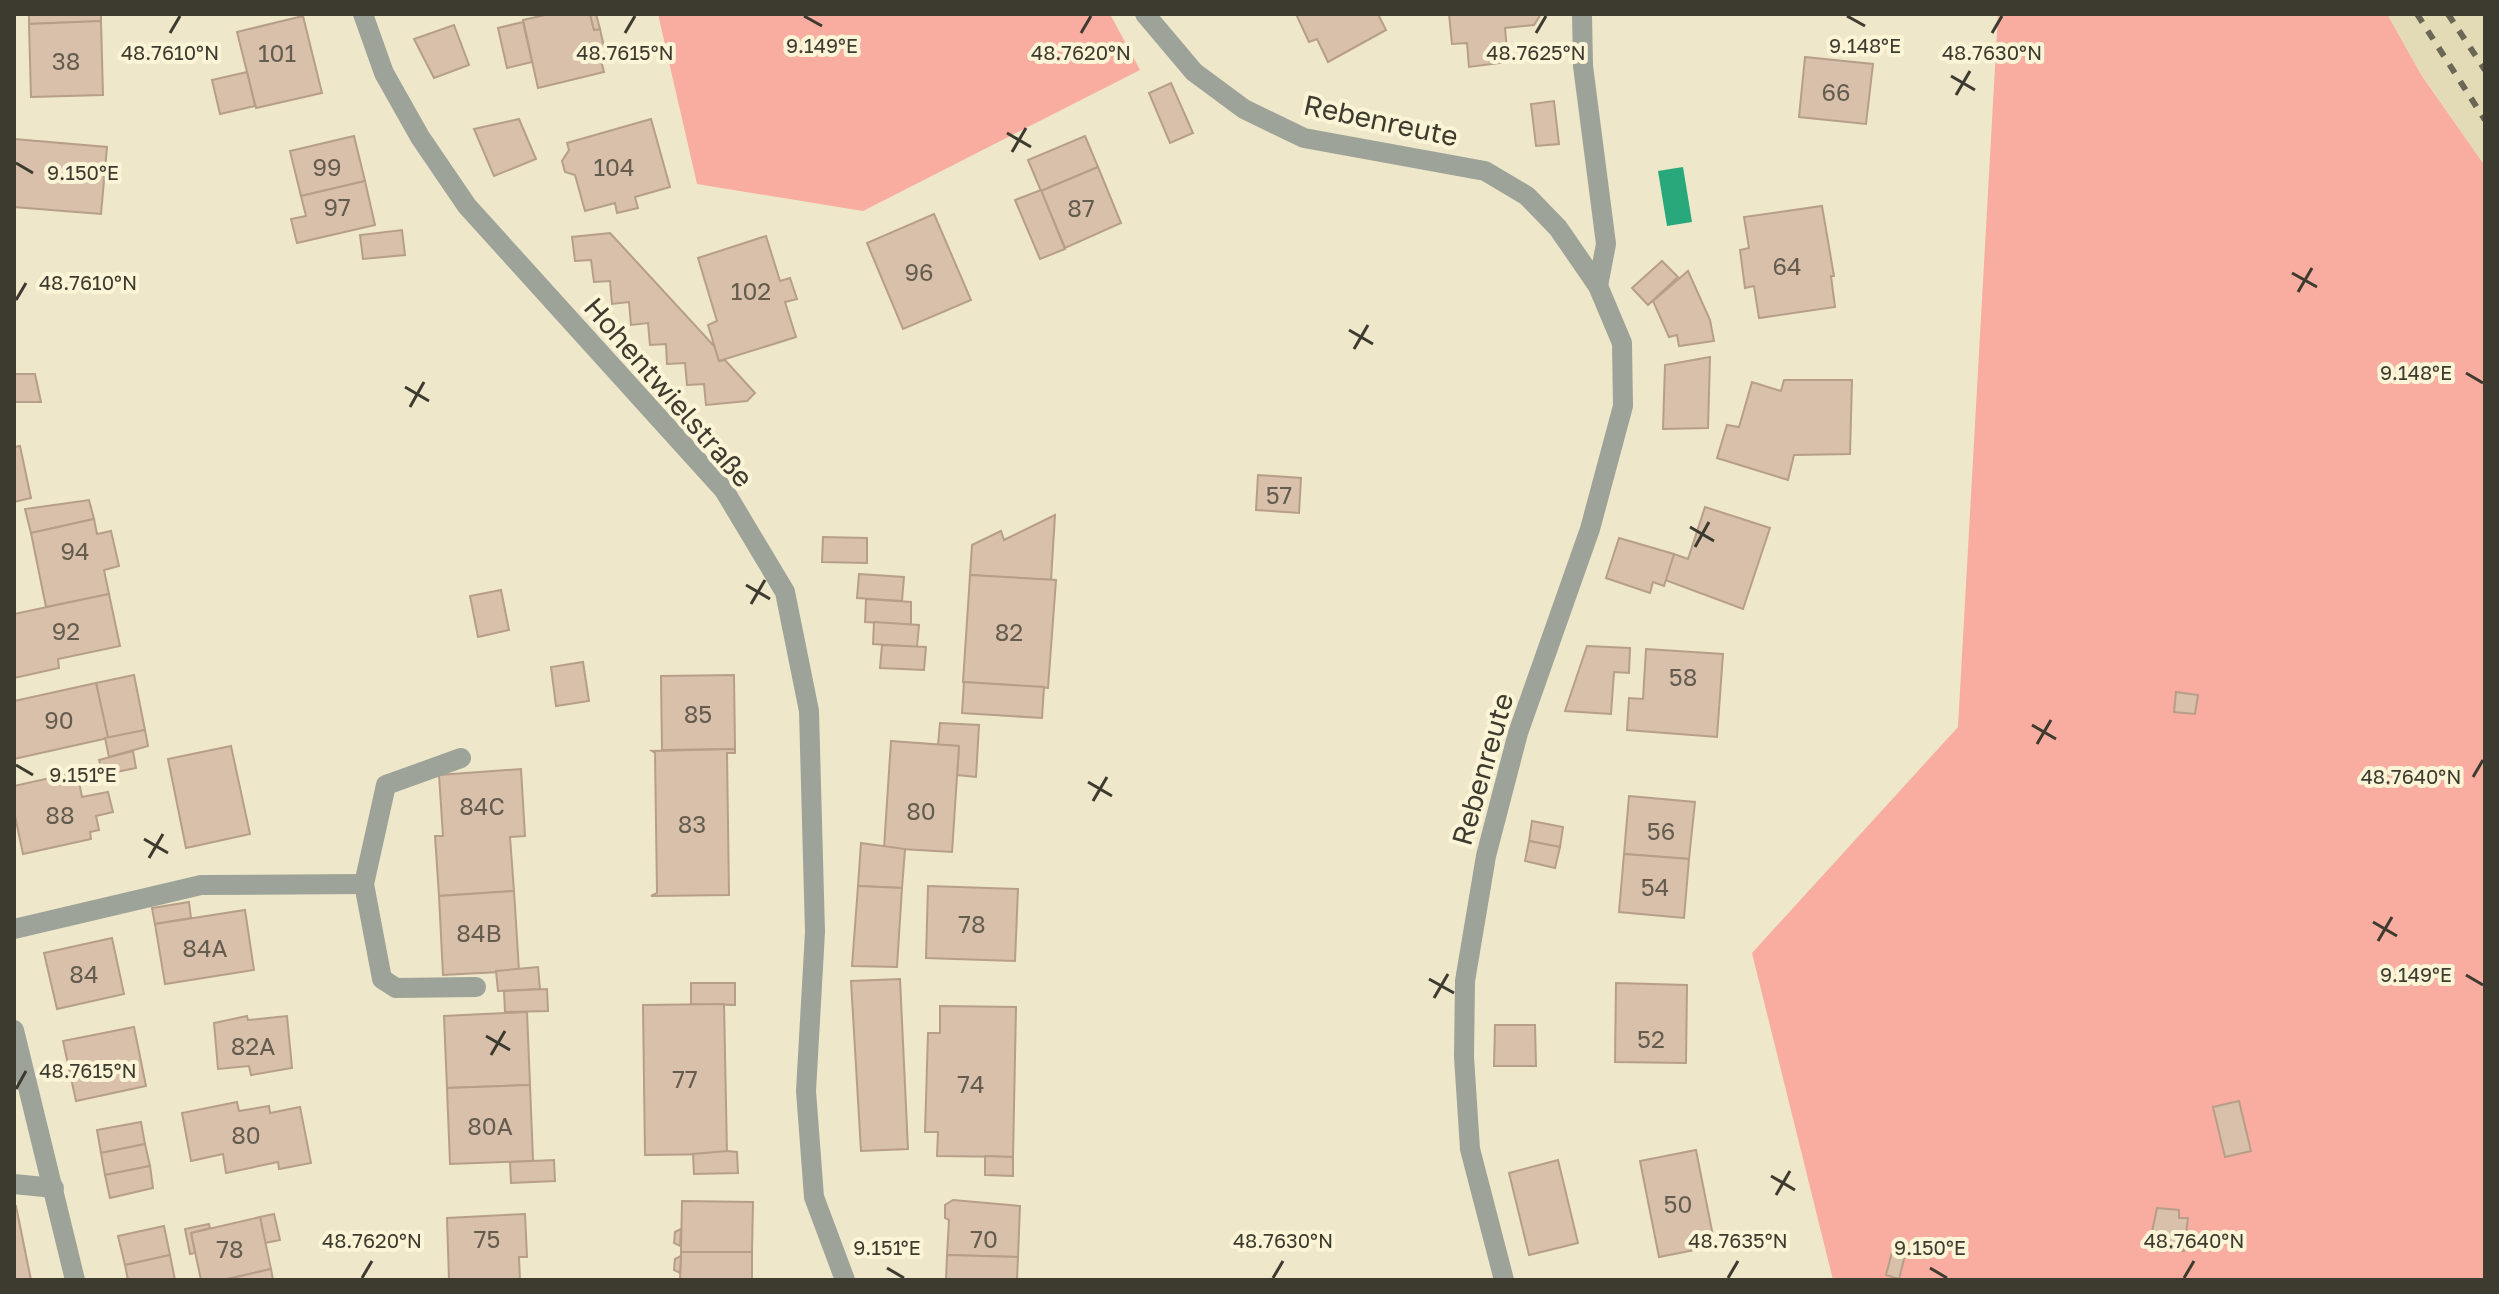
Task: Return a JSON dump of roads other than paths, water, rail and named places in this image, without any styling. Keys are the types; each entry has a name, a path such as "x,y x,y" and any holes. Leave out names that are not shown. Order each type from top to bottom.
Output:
{"street":[{"name":"Hohentwielstraße","path":"363,14 384,73 420,137 467,206 724,490 785,592 809,711 815,932 806,1091 814,1197 845,1280"},
{"name":"Rebenreute","path":"1145,14 1194,72 1244,109 1304,138 1485,171 1527,196 1558,228 1598,286 1622,343 1623,406 1590,529 1518,733 1486,856 1465,981 1464,1057 1470,1149 1504,1280"},
{"path":"1582,14 1583,66 1606,244 1598,286"},
{"path":"461,758 386,785 364,884 382,979 396,988 476,987"},
{"path":"14,929 201,885 364,884"},
{"path":"14,1030 75,1280"},
{"path":"14,1184 54,1188"}],"railway":[{"path":"2417,14 2485,120"},
{"path":"2448,14 2485,70"}]}
